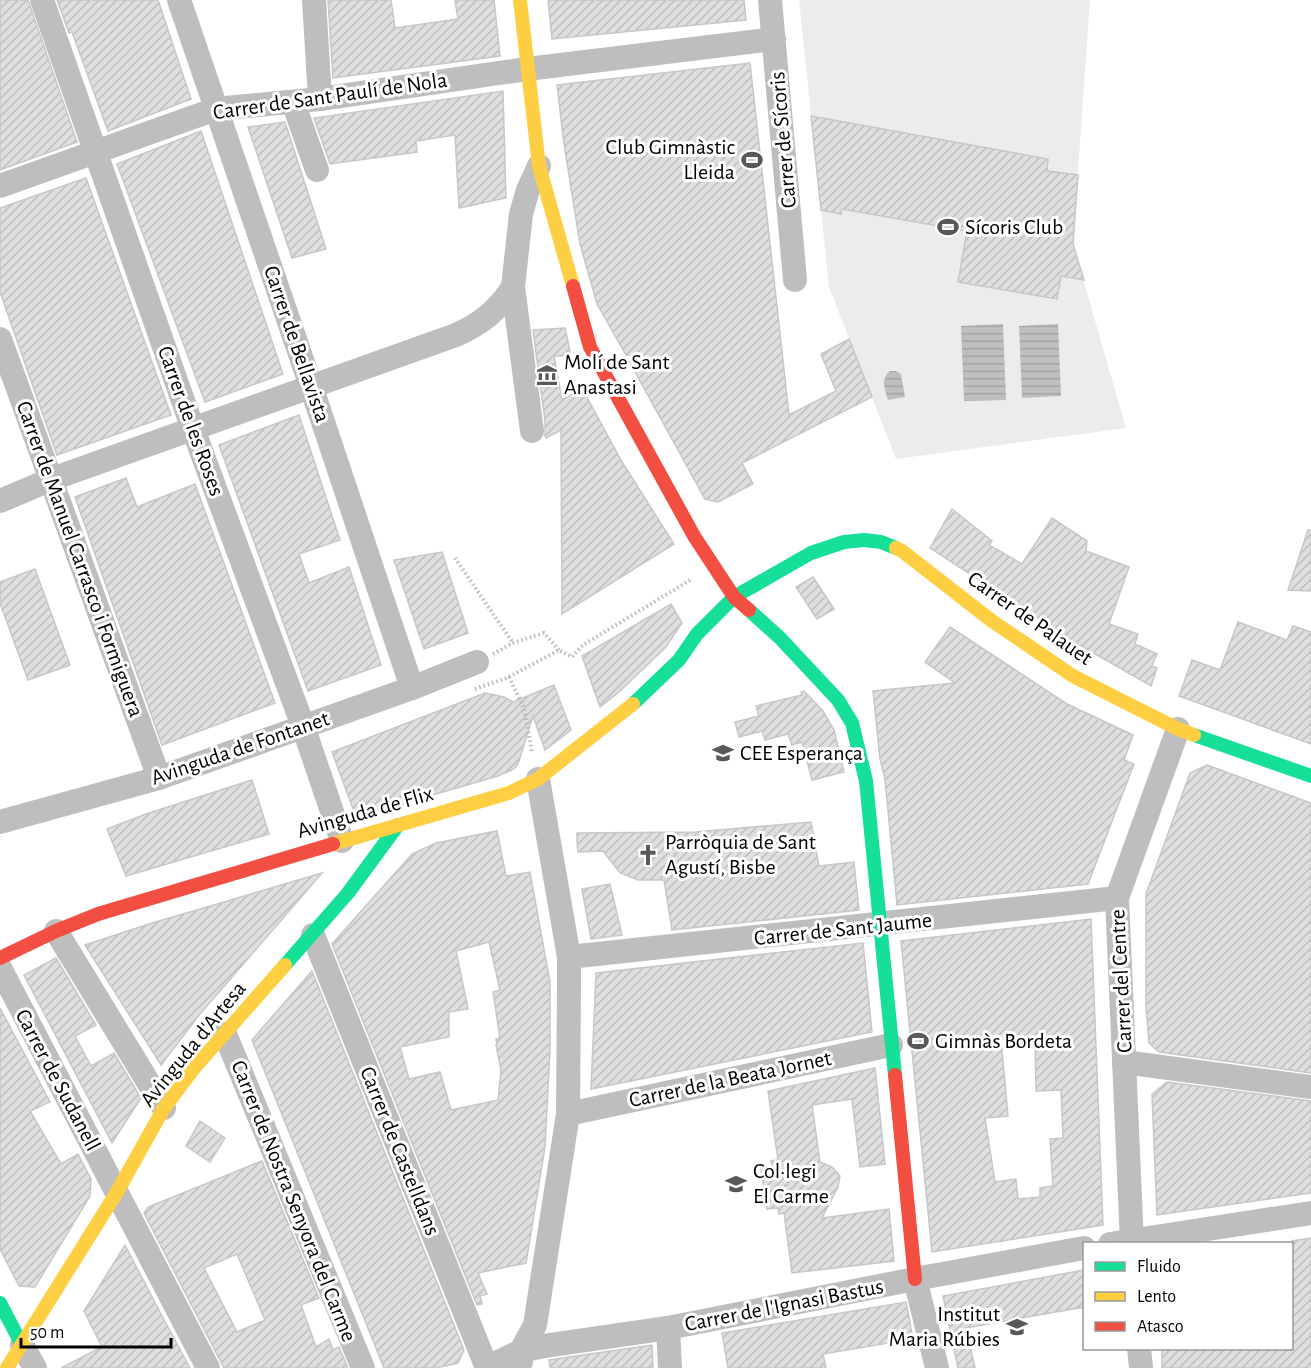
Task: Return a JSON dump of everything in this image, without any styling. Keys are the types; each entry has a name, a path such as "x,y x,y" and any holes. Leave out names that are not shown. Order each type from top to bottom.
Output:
{"main road":[{"path":"520,0 539,166 590,347 694,536 735,597 780,638 838,700 852,723 866,782 915,1279"},
{"name":"Carrer de Palauet","path":"698,634 735,597 762,579 819,550 844,542 864,540 881,542 902,551 992,621 1073,676 1178,729 1311,776"},
{"path":"704,550 708,569 708,586"},
{"path":"698,634 707,604"},
{"name":"Avinguda de Flix","path":"0,958 98,914 509,793 538,779 604,729 656,684 679,660 698,634"},
{"name":"Avinguda d'Artesa","path":"7,1368 117,1192 164,1108 195,1067 313,935 364,873 398,825"},
{"path":"0,1304 22,1345"}],"street":[{"name":"Carrer de les Roses","path":"42,0 193,429 303,726 342,841"},
{"name":"Carrer de Bellavista","path":"179,0 412,688"},
{"path":"314,0 320,99"},
{"name":"Carrer de Sícoris","path":"770,0 795,280"},
{"name":"Carrer de Sant Paulí de Nola","path":"0,186 216,109 320,99 528,69 774,39"},
{"path":"293,102 317,170"},
{"path":"532,431 513,287 521,214 528,190 539,166"},
{"path":"0,501 52,479 470,329 493,313 513,287"},
{"name":"Carrer de Manuel Carrasco i Formiguera","path":"0,339 159,778"},
{"name":"Avinguda de Fontanet","path":"0,822 159,778 412,688 477,662"},
{"name":"Carrer del Centre","path":"1125,1242 1124,1062 1117,898 1178,729"},
{"path":"521,1359 535,1325 568,1114 569,957 538,779"},
{"name":"Carrer de Sant Jaume","path":"569,957 1117,898"},
{"path":"57,931 164,1108"},
{"name":"Carrer de Castelldans","path":"313,935 486,1368"},
{"name":"Carrer de Sudanell","path":"0,968 208,1368"},
{"name":"Carrer de Nostra Senyora del Carme","path":"225,1034 363,1368"},
{"name":"Carrer de la Beata Jornet","path":"568,1114 891,1045"},
{"path":"1124,1062 1311,1086"},
{"path":"1125,1242 1311,1213"},
{"name":"Carrer de l'Ignasi Bastus","path":"486,1368 668,1328 1083,1248"},
{"path":"915,1279 937,1368"},
{"path":"668,1328 670,1368"},
{"path":"22,1345 35,1368"},
{"path":"1140,1350 1141,1368"}],"path":[{"path":"455,558 513,643"},
{"path":"477,662 513,643 544,633 559,650 572,657 583,645 708,569"},
{"path":"475,689 509,677 559,650"},
{"path":"509,677 524,708 538,779"}],"shaded area":[{"name":"Sícoris Club","path":"799,0 1090,0 1073,244 1126,428 896,459 829,287"},
{"path":"1003,324 1006,400 964,401 961,326"},
{"path":"1058,324 1061,396 1022,398 1019,326"},
{"path":"890,371 901,374 905,397 888,400 884,381"}],"building":[{"path":"0,0 28,0 77,142 0,170"},
{"path":"57,0 158,0 191,99 108,131 72,32 69,33"},
{"path":"328,0 391,0 395,28 458,19 455,0 494,0 500,56 333,78"},
{"path":"548,0 744,0 746,20 552,39"},
{"path":"750,63 789,415 836,391 821,354 849,339 872,397 742,463 753,484 718,502 705,499 629,361 639,355 626,355 597,304 580,244 557,85"},
{"path":"503,91 506,198 459,208 455,135 416,141 417,152 330,164 314,118"},
{"path":"811,116 1048,159 1047,171 1078,175 1073,244 1084,280 1061,276 1057,299 958,282 967,231 842,209 841,214 821,210"},
{"path":"285,122 326,249 292,258 248,127"},
{"path":"201,131 283,374 205,402 117,164"},
{"path":"86,178 171,415 57,455 0,292 0,208"},
{"path":"565,328 571,356 554,356 562,400 582,388 622,462 674,544 562,614 561,430 546,438 545,436 533,330"},
{"path":"299,415 340,540 299,554 309,583 349,567 381,665 308,691 219,445"},
{"path":"126,478 137,507 195,484 275,703 162,745 75,497"},
{"path":"952,509 992,541 989,545 1022,564 1052,518 1087,541 1086,551 1129,567 1109,624 1138,634 1135,644 1157,654 1152,666 1157,668 1151,686 1071,640 930,548"},
{"path":"1308,530 1311,530 1311,591 1288,590"},
{"path":"442,552 468,633 424,649 394,560"},
{"path":"35,569 70,665 28,680 0,603 0,582"},
{"path":"813,577 834,609 817,619 796,587"},
{"path":"671,604 682,623 665,648 600,707 582,656"},
{"path":"1238,622 1287,640 1293,626 1311,632 1311,744 1179,696 1192,660 1220,670"},
{"path":"950,627 1067,704 1133,735 1124,760 1134,764 1088,884 897,905 885,779 880,759 873,691 955,683 925,662"},
{"path":"554,685 571,730 545,750 533,716 518,764 514,769 498,776 356,817 332,752 485,693 504,697 513,702"},
{"path":"804,691 823,711 834,730 844,772 812,780 802,742 792,745 788,734 765,740 762,731 739,737 735,722 759,716 756,706 802,695 801,692"},
{"path":"1207,765 1311,803 1311,1073 1159,1052 1149,1043 1146,1007 1146,894 1190,773"},
{"path":"252,780 269,834 126,876 107,829"},
{"path":"811,822 819,866 854,862 859,910 672,930 664,880 638,880 620,873 603,851 578,852 577,833 695,832"},
{"path":"497,831 506,876 530,872 550,982 550,1049 545,1147 526,1263 478,1273 487,1294 480,1296 482,1304 477,1305 332,944 412,854 436,843","holes":["489,942 500,990 493,992 500,1038 496,1039 501,1070 498,1100 451,1110 440,1072 409,1079 400,1047 449,1037 449,1012 468,1009 456,951"]},
{"path":"322,873 200,1014 161,1065 85,945"},
{"path":"610,884 622,935 591,939 582,889"},
{"path":"1091,919 1103,1225 932,1252 901,941","holes":["1035,1037 1036,1091 1061,1090 1063,1138 1050,1139 1053,1186 1040,1188 1040,1197 1018,1199 1016,1179 995,1182 985,1118 1008,1116 1001,1039"]},
{"path":"863,943 872,1032 591,1089 596,973"},
{"path":"56,958 96,1025 75,1036 91,1066 114,1053 141,1098 112,1143 24,975"},
{"path":"312,971 464,1350 458,1363 436,1368 384,1368 252,1040"},
{"path":"0,1008 50,1102 30,1111 61,1164 78,1154 91,1179 90,1196 35,1287 19,1286 0,1249"},
{"path":"875,1068 885,1164 860,1167 852,1099 812,1105 820,1162 832,1167 840,1176 838,1187 822,1218 889,1209 894,1261 792,1273 784,1213 779,1214 778,1208 767,1209 761,1169 772,1167 771,1161 778,1160 768,1091"},
{"path":"1167,1082 1311,1101 1311,1193 1157,1215 1152,1094"},
{"path":"200,1121 225,1138 210,1162 186,1146"},
{"path":"262,1161 319,1298 301,1305 316,1347 329,1339 333,1350 339,1347 348,1368 224,1368 144,1213 148,1207","holes":["237,1254 265,1320 237,1332 204,1268"]},
{"path":"1311,1238 1311,1368 1162,1368 1162,1350 1293,1350 1292,1241"},
{"path":"125,1245 190,1368 61,1368 102,1347 84,1311"},
{"path":"1083,1270 1083,1307 966,1328 975,1368 958,1368 943,1296"},
{"path":"906,1302 913,1339 823,1354 826,1368 728,1368 722,1333"},
{"path":"652,1345 653,1368 550,1368 549,1360"}],"traffic: fast":[{"path":"633,704 679,660 697,634 734,597 811,553 844,542 864,540 881,542 896,548"},
{"path":"749,610 780,638 838,700 852,723 866,781 895,1075"},
{"path":"1194,735 1311,776"},
{"path":"285,965 348,893 398,825"},
{"path":"0,1303 22,1345"}],"traffic: slow":[{"path":"520,0 539,166 573,286"},
{"path":"896,548 992,621 1073,676 1194,735"},
{"path":"333,844 509,793 538,779 633,704"},
{"path":"7,1368 117,1192 164,1108 195,1067 285,965"}],"traffic: jam":[{"path":"573,286 590,347 694,536 734,597 749,610"},
{"path":"0,958 98,914 333,844"},
{"path":"895,1075 915,1279"}],"place":[{"name":"Club Gimnàstic Lleida","path":"752,160"},
{"name":"Sícoris Club","path":"948,227"},
{"name":"Molí de Sant Anastasi","path":"547,375"},
{"name":"CEE Esperança","path":"723,753"},
{"name":"Parròquia de Sant Agustí, Bisbe","path":"648,855"},
{"name":"Gimnàs Bordeta","path":"918,1041"},
{"name":"Col·legi El Carme","path":"736,1184"},
{"name":"Institut Maria Rúbies","path":"1017,1327"}]}
